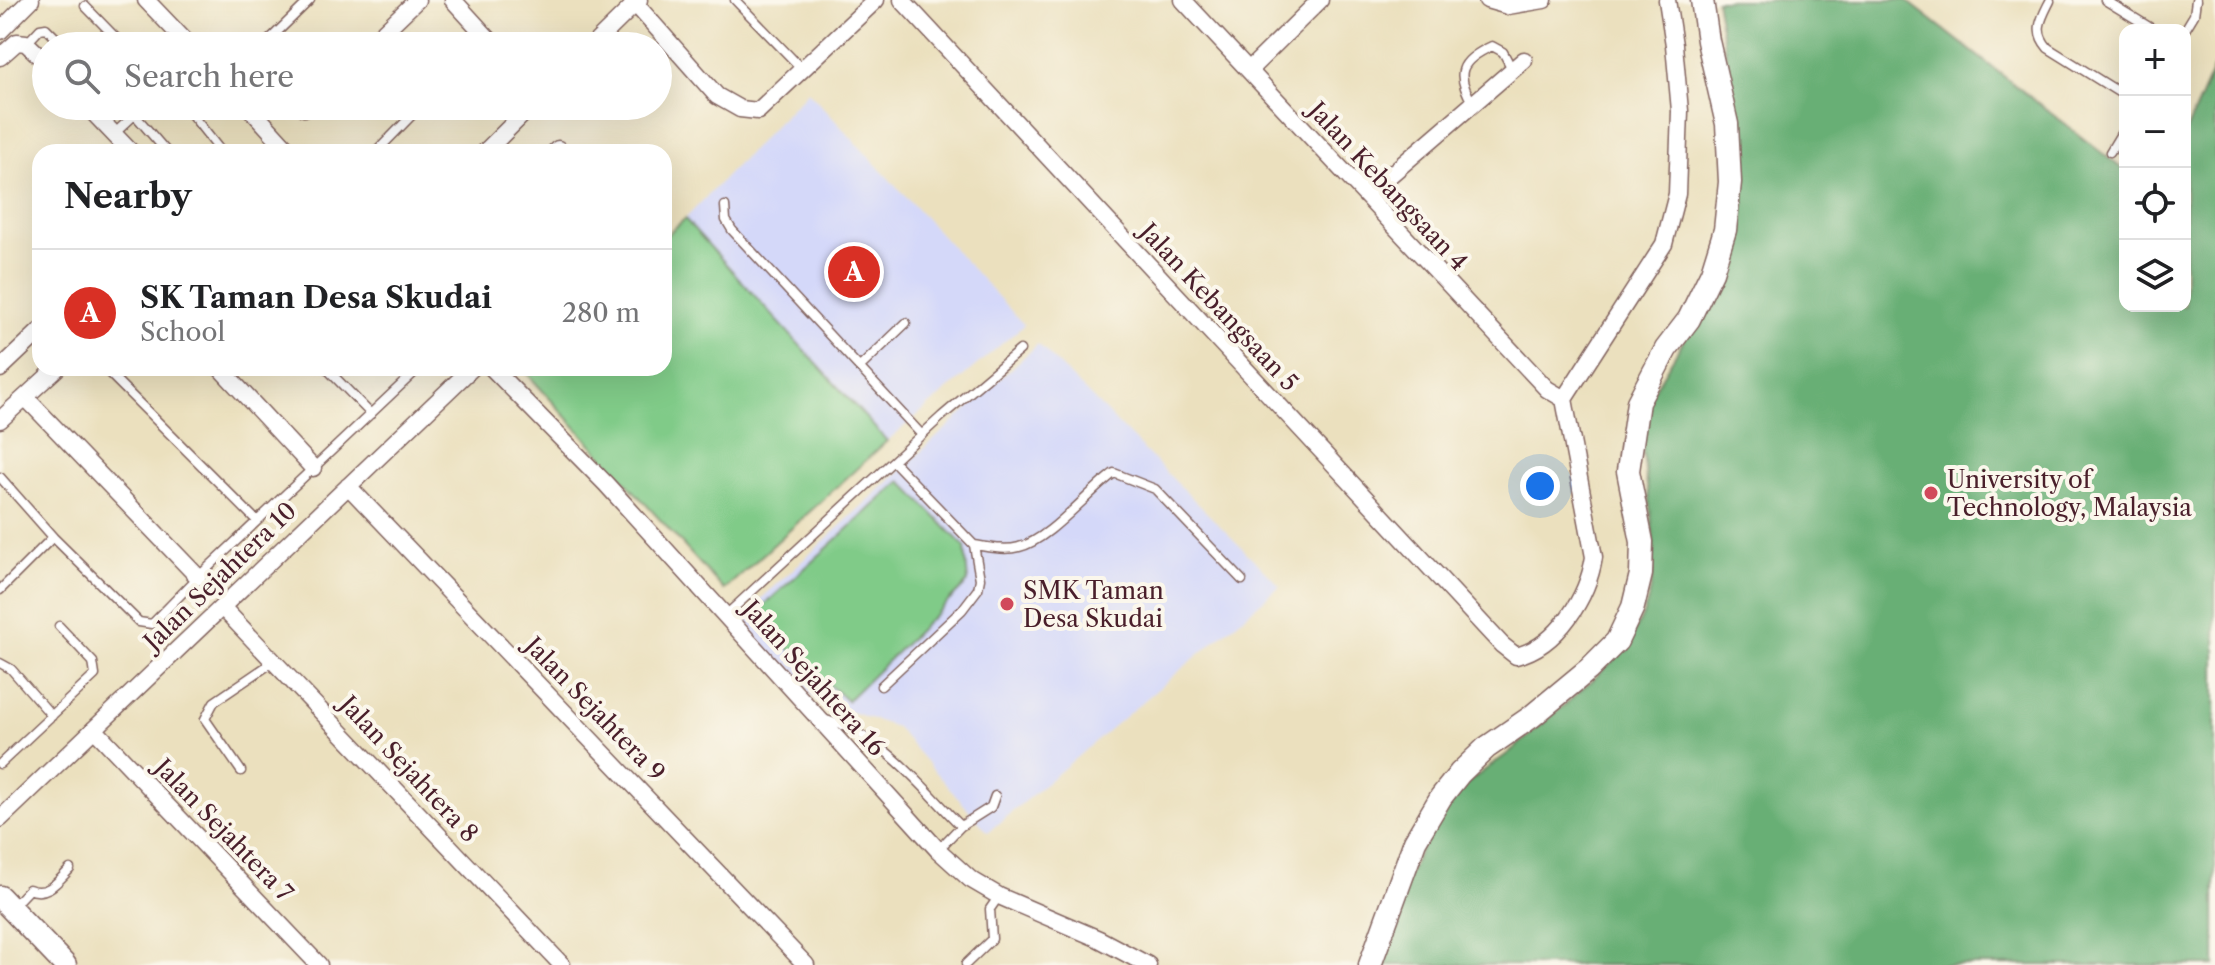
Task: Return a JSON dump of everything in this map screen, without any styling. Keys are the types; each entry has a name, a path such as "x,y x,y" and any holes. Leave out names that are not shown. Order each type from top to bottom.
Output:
{"street":[{"path":"0,31 31,0"},
{"path":"146,0 177,32"},
{"path":"384,32 417,0"},
{"path":"453,0 479,32"},
{"path":"672,43 717,96 740,109 758,111 876,0"},
{"name":"Jalan Kebangsaan 5","path":"902,0 1502,645 1516,656 1528,653 1561,626 1581,601 1591,575 1594,557 1564,399"},
{"name":"Jalan Kebangsaan 4","path":"1183,0 1547,389 1564,399"},
{"path":"1249,70 1320,0"},
{"path":"1487,0 1508,6 1544,0"},
{"path":"1564,399 1664,244 1677,194 1680,111 1667,0"},
{"path":"1370,965 1415,841 1441,797 1486,748 1531,717 1589,669 1617,641 1633,607 1641,574 1642,542 1628,471 1638,402 1666,349 1689,319 1712,272 1725,230 1730,182 1727,124 1702,0"},
{"path":"606,32 636,1 662,32"},
{"path":"0,57 17,42 26,43 32,49"},
{"path":"1367,195 1518,65"},
{"path":"103,120 123,144"},
{"path":"261,120 283,144"},
{"path":"493,144 517,120"},
{"path":"2,363 32,338"},
{"path":"0,420 48,376"},
{"path":"227,376 313,468"},
{"name":"Jalan Sejahtera 10","path":"0,819 464,376"},
{"name":"Jalan Sejahtera 16","path":"500,376 606,484 938,850 970,879 999,896 1099,939 1144,964"},
{"path":"25,397 198,577"},
{"name":"Jalan Sejahtera 9","path":"348,486 806,965"},
{"name":"Jalan Sejahtera 8","path":"222,607 562,965"},
{"name":"Jalan Sejahtera 7","path":"94,729 319,965"},
{"path":"6,903 65,965"}],"lane":[{"path":"277,32 310,0"},
{"path":"735,0 803,70"},
{"path":"2039,0 2051,1 2037,26 2040,39 2048,48 2119,92"},
{"path":"2105,0 2144,24"},
{"path":"2189,24 2194,15 2196,0"},
{"path":"85,6 110,32"},
{"path":"26,43 32,37"},
{"path":"1473,104 1461,83 1461,72 1476,54 1492,46 1518,65"},
{"path":"114,134 129,120"},
{"path":"139,120 160,144"},
{"path":"196,120 215,144"},
{"path":"384,144 407,120"},
{"path":"2110,152 2119,137"},
{"path":"725,206 726,220 732,230 922,435"},
{"path":"859,368 906,323"},
{"path":"726,615 922,435 1020,350"},
{"path":"112,376 257,521"},
{"path":"334,376 371,414"},
{"path":"0,477 53,537 139,622 152,624 411,376"},
{"path":"881,686 962,610 978,589 980,579 974,545 894,462"},
{"path":"974,545 1006,549 1022,547 1044,534 1114,473 1155,489 1242,580"},
{"path":"0,590 53,537"},
{"path":"0,764 96,672 93,662 59,626"},
{"path":"241,771 205,719 214,702 274,661"},
{"path":"0,663 11,669 52,716"},
{"path":"817,718 848,726 883,747 961,826"},
{"path":"938,850 961,826 991,807 995,796"},
{"path":"6,903 29,889 48,890 70,869"},
{"path":"966,964 992,939 990,909 999,896"}],"shaded area":[{"path":"808,91 1024,325 887,441 685,219"},
{"name":"SMK Taman Desa Skudai","path":"1038,344 1280,586 988,832 896,727 816,700 736,622"}],"green space":[{"name":"University of Technology, Malaysia","path":"1716,0 1906,0 2119,166 2119,312 2191,312 2191,119 2215,65 2215,965 1377,965 1416,858 1451,800 1601,672 1624,647 1642,617 1653,577 1654,553 1643,456 1643,408 1735,255 1744,219 1743,170"},
{"path":"685,219 887,441 724,590 529,376 672,376 672,230"},
{"path":"901,481 965,547 968,582 847,701 752,616"}],"place":[{"name":"SK Taman Desa Skudai","path":"854,272"},
{"name":"University of Technology, Malaysia","path":"1931,493"},
{"name":"SMK Taman Desa Skudai","path":"1007,604"}]}
